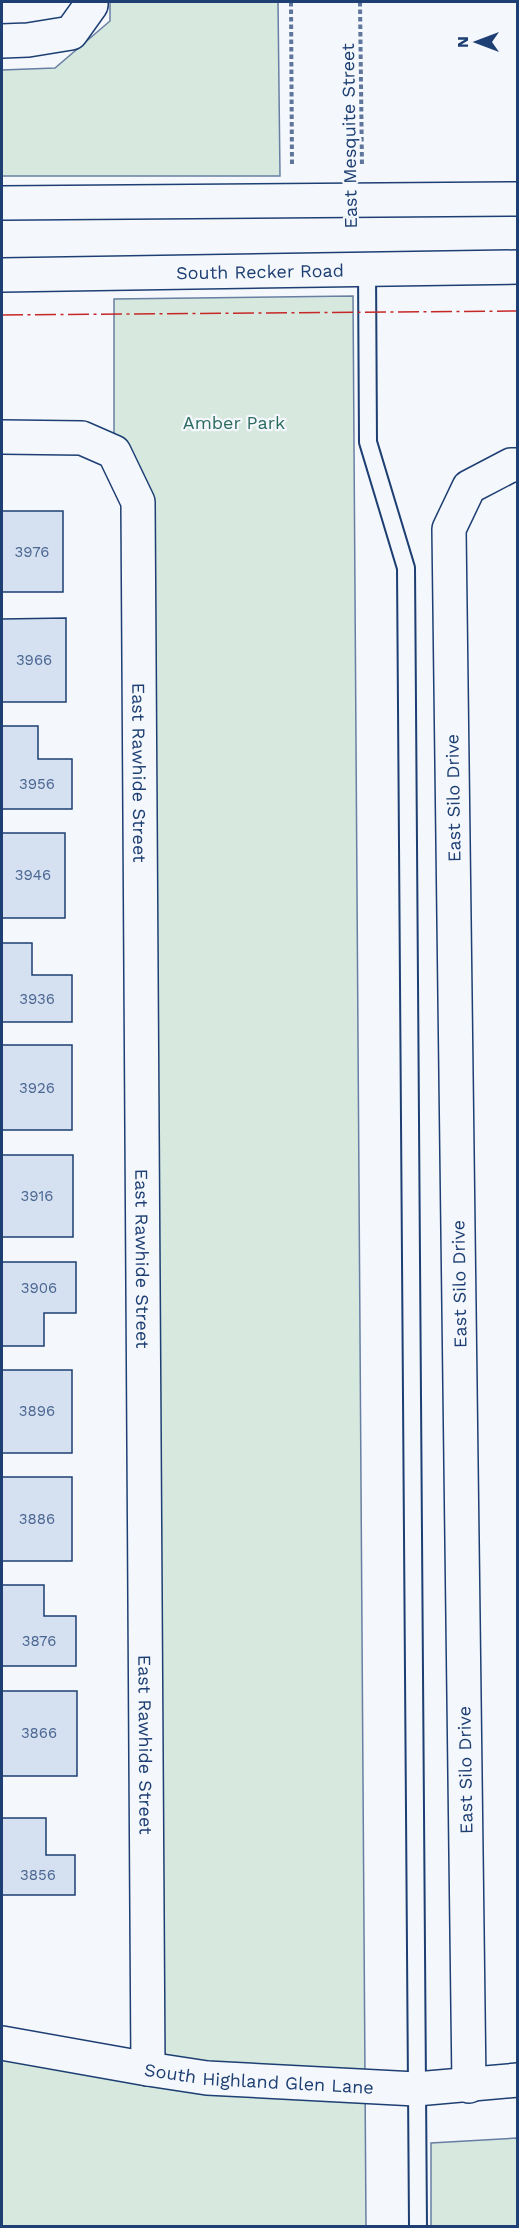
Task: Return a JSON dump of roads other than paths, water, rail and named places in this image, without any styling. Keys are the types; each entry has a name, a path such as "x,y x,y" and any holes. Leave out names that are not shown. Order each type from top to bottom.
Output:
{"street":[{"path":"2,41 28,40 71,33 91,2"},
{"path":"2,203 518,199"},
{"name":"South Recker Road","path":"2,275 518,267"},
{"name":"East Rawhide Street","path":"2,437 82,438 114,452 138,502 148,2069"},
{"name":"East Silo Drive","path":"469,2086 449,529 469,487 511,465 518,465"},
{"name":"South Highland Glen Lane","path":"2,2043 207,2078 416,2089 518,2080"}],"lane":[{"path":"367,269 368,442 406,567 418,2226"}],"park label":[{"name":"Amber Park","path":"234,422"}]}
